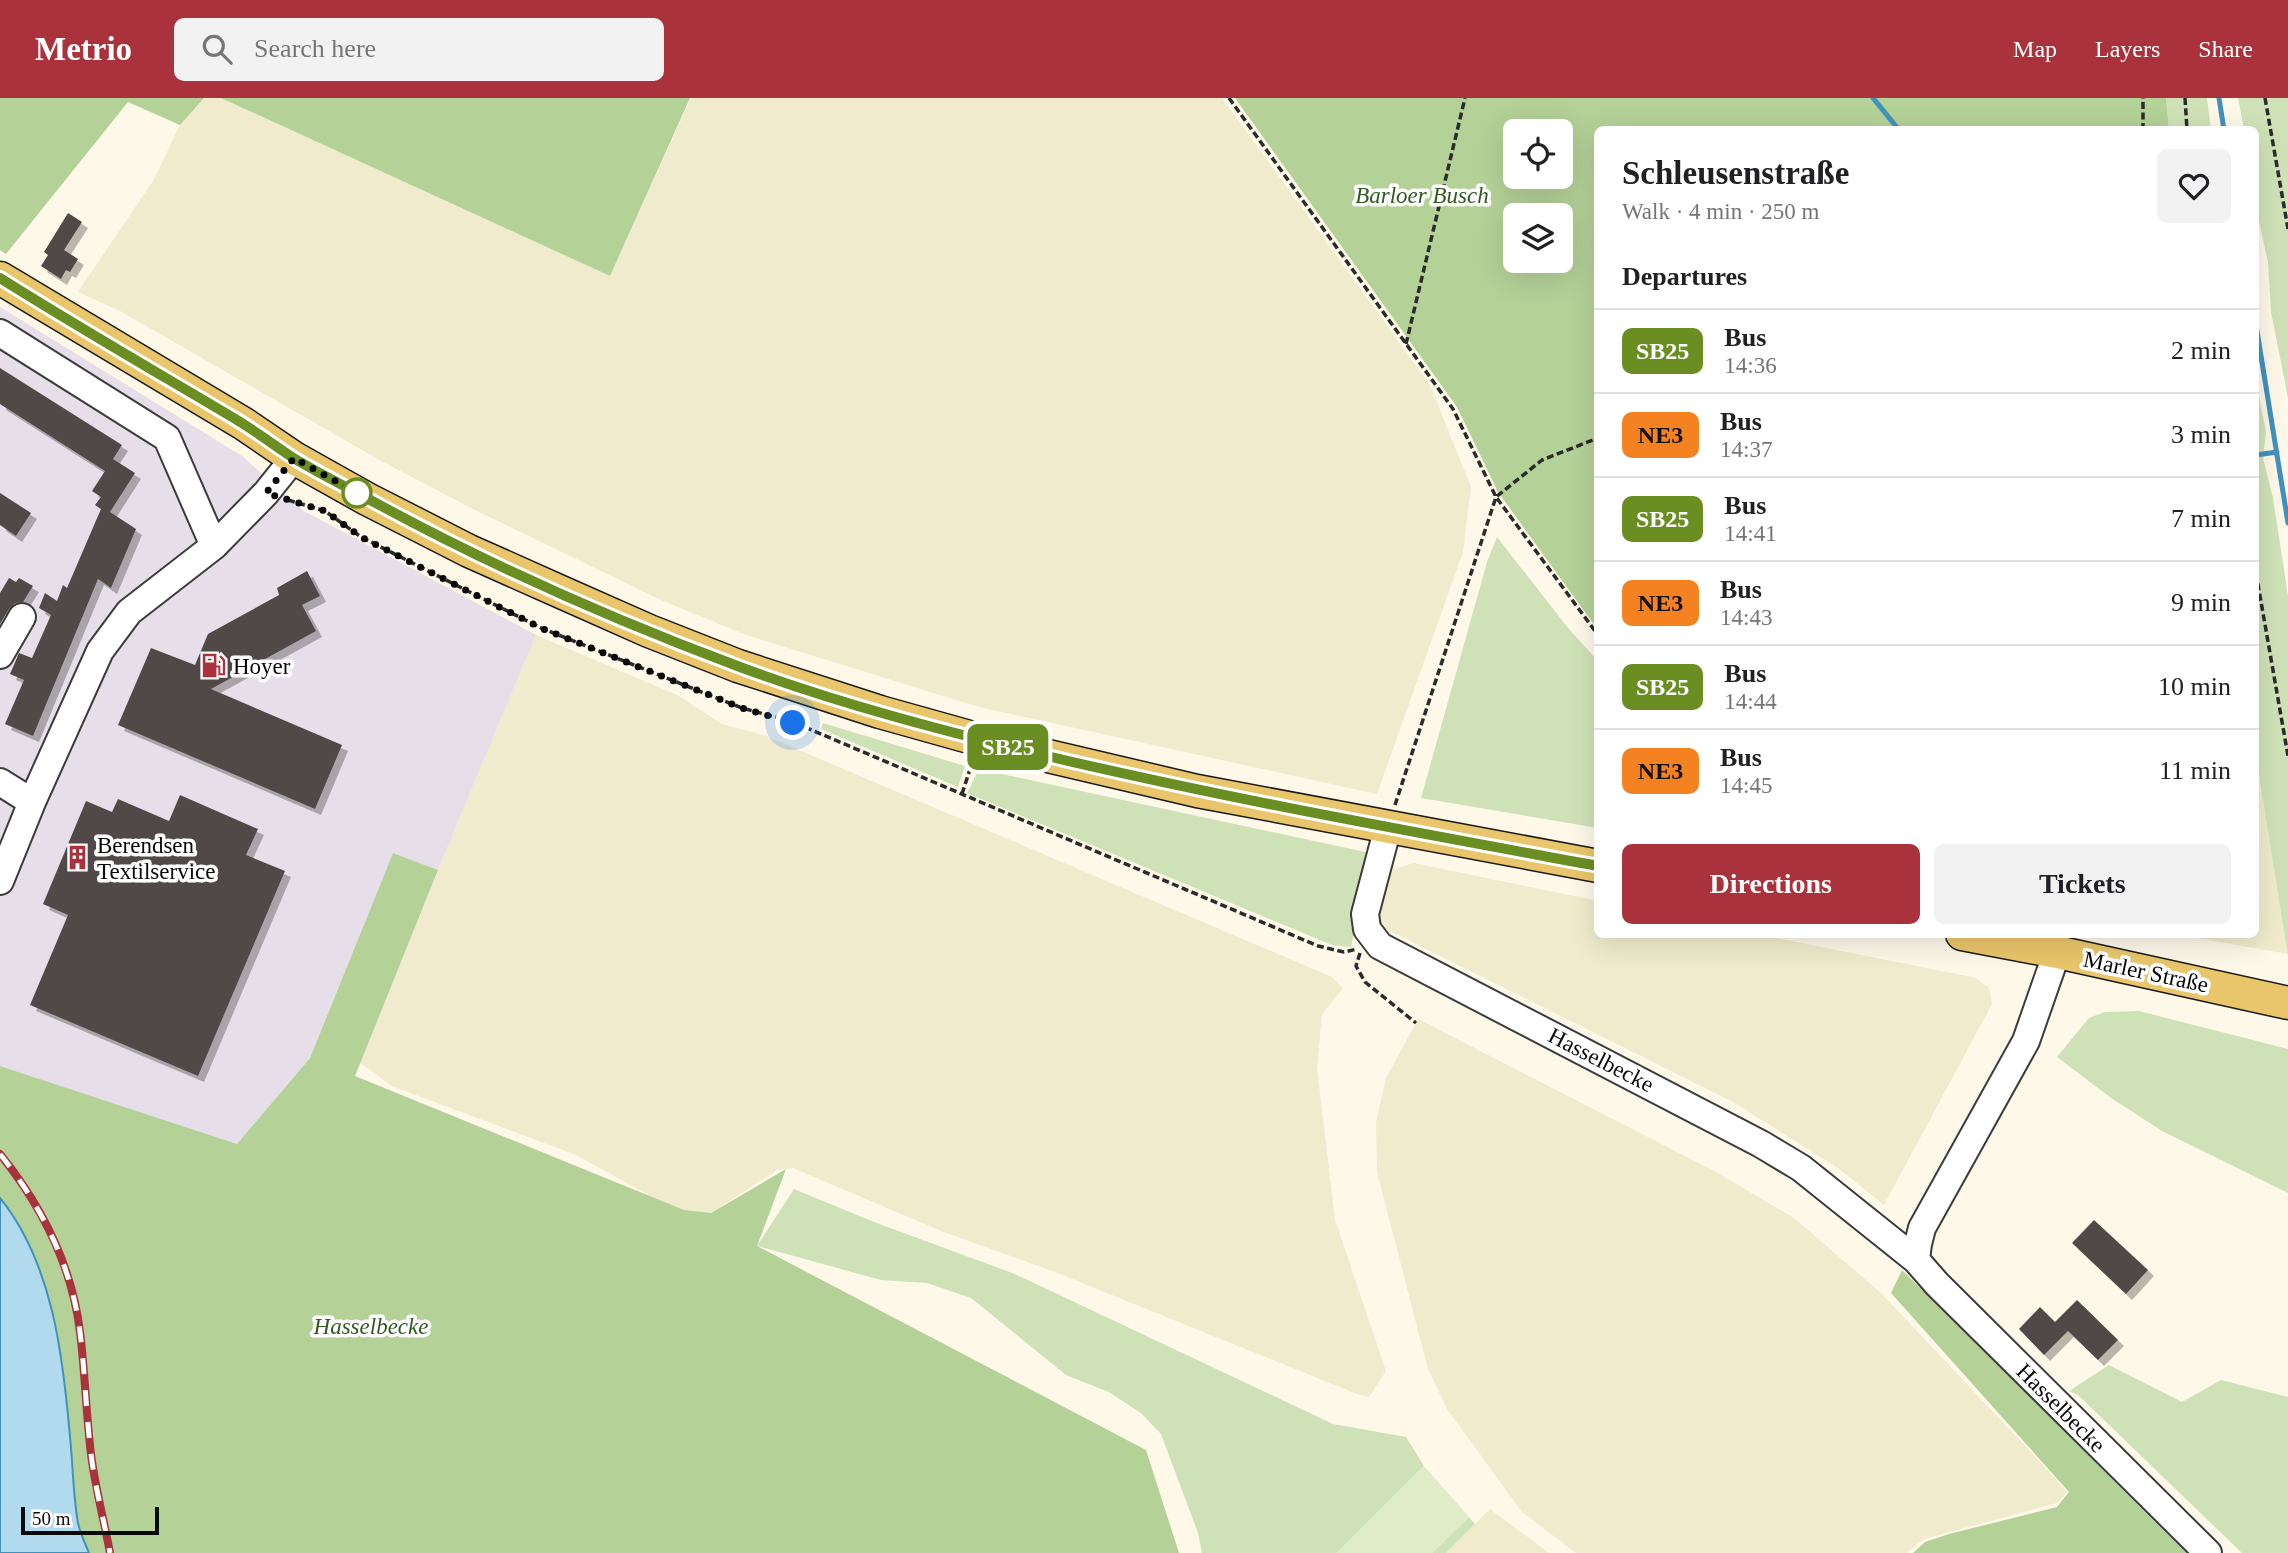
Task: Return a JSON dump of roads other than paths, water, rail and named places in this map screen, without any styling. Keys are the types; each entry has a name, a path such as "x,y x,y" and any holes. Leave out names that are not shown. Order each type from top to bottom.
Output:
{"main road":[{"path":"0,278 244,424 294,458 469,551 649,631 786,683 980,740 1197,791 1594,865"},
{"name":"Marler Straße","path":"1983,938 2284,1002"}],"street":[{"path":"0,333 167,438 214,546"},
{"path":"0,881 32,802 100,651 111,635 129,612 214,546 266,493 294,458"},
{"path":"0,655 22,617"},
{"path":"0,782 32,802"},
{"name":"Hasselbecke","path":"1388,827 1365,914 1367,929 1372,938 1388,952 1583,1050 1801,1168 1916,1260 2208,1553"},
{"path":"1916,1260 1922,1228 2026,1041 2056,952"}],"water":[{"path":"0,1198 18,1224 32,1252 44,1281 52,1312 64,1375 76,1512 89,1553 0,1553"}],"waterway":[{"path":"1873,98 1896,126"},
{"path":"2219,98 2223,126"},
{"path":"2259,344 2288,523"},
{"path":"2259,455 2277,452"}],"railway":[{"path":"0,1154 41,1215 70,1284 80,1332 93,1466 110,1553"}],"place":[{"name":"Hoyer","path":"213,666"},
{"name":"Berendsen Textilservice","path":"77,858"}],"park label":[{"name":"Barloer Busch","path":"1422,195"}]}
